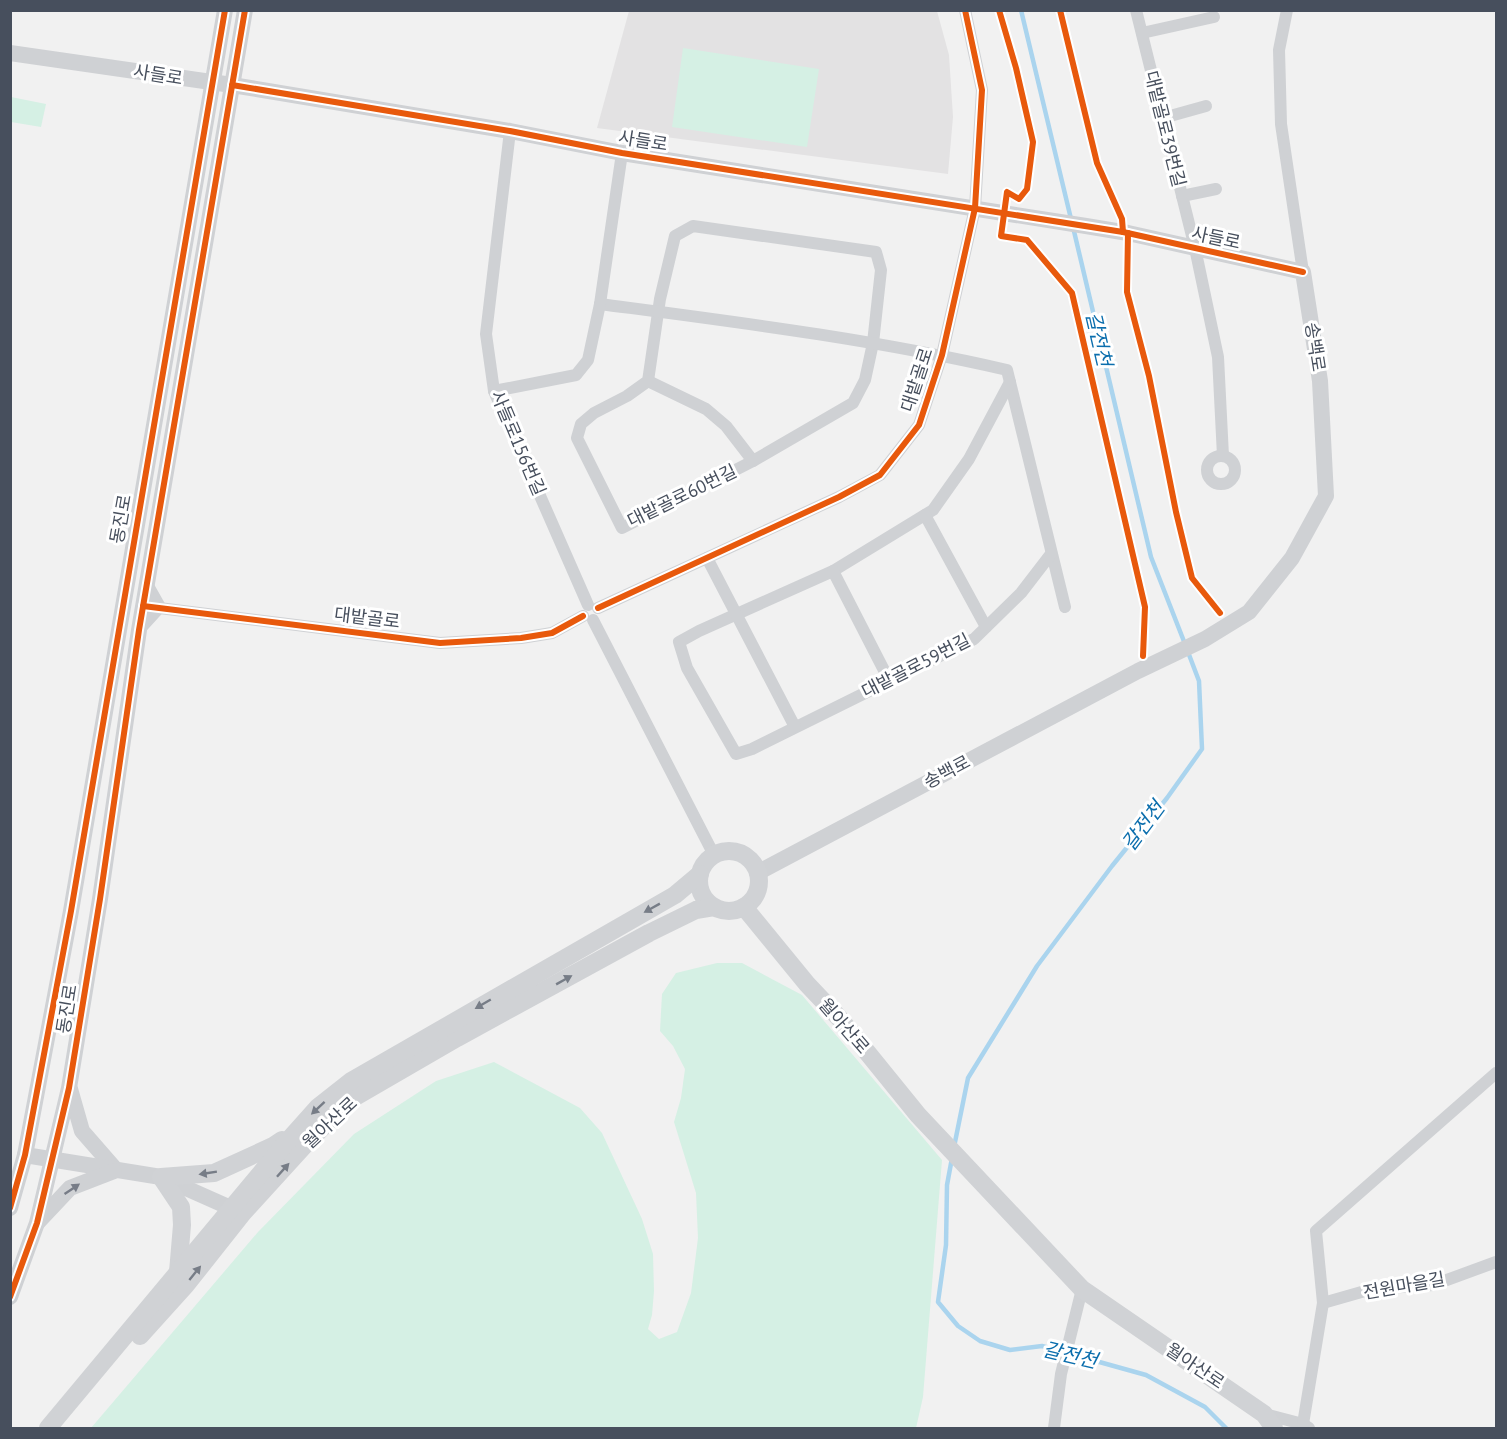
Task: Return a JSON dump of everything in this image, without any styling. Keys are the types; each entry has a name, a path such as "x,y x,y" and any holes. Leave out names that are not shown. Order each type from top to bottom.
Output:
{"main road":[{"path":"728,852 743,855 750,860 757,873 758,881 754,896 744,907 729,911 714,907 700,889 700,874 703,866 714,855 728,852"},
{"path":"48,1428 178,1272 238,1210 298,1129 318,1107 351,1081 675,895 700,874"},
{"name":"월아산로","path":"61,1428 186,1285 238,1210 350,1100 456,1038 649,933 696,910 714,907"},
{"name":"월아산로","path":"744,907 807,984 841,1020 918,1115 1082,1289 1269,1421"},
{"path":"178,1272 182,1225 181,1207 161,1178 214,1173 273,1146 298,1129"}],"street":[{"name":"동진로","path":"10,1208 25,1155 71,911 225,10"},
{"name":"동진로","path":"10,1297 37,1223 69,1088 139,630 229,102 237,81 245,10"},
{"name":"대밭골로","path":"143,606 440,643 521,638 552,633 591,612 839,497 880,475 919,425 942,355 975,208 982,90 965,10"},
{"name":"대밭골로39번길","path":"1136,10 1195,248"},
{"name":"송백로","path":"757,873 1138,671 1205,639 1249,612 1292,558 1326,496 1320,381 1281,124 1279,50 1287,10"},
{"path":"1142,33 1214,17"},
{"name":"사들로","path":"10,53 195,81 212,83 237,81 622,153 1124,232 1303,272"},
{"path":"209,102 195,81 216,66"},
{"path":"1163,118 1206,106"},
{"name":"사들로156번길","path":"510,131 486,334 494,391 591,612 714,855"},
{"path":"494,391 576,375 588,360 600,304 622,153"},
{"path":"1182,196 1216,189"},
{"name":"대밭골로60번길","path":"693,226 876,252 881,270 873,343 865,380 853,403 753,461 622,528 577,438 581,424 594,413 627,396 648,381 658,312 675,236 693,226"},
{"name":"사들로","path":"1195,248 1218,357 1223,456"},
{"path":"600,304 873,343 942,355 1007,370 1065,607"},
{"path":"648,381 706,409 726,426 753,461"},
{"path":"735,614 833,571 933,510 969,459 1010,382"},
{"path":"925,515 986,627"},
{"name":"대밭골로59번길","path":"735,614 679,642 687,668 736,754 752,749 975,639 1021,593 1051,554"},
{"path":"707,558 795,727"},
{"path":"833,571 889,680"},
{"path":"139,630 160,607 147,584"},
{"path":"1269,1421 1306,1426 1323,1303 1316,1231 1497,1073"},
{"path":"69,1088 82,1131 116,1170"},
{"path":"25,1155 161,1178 238,1210"},
{"path":"37,1223 70,1188 116,1170"},
{"name":"전원마을길","path":"1323,1303 1372,1289 1433,1285 1497,1262"},
{"path":"1054,1428 1061,1374 1082,1289"}],"shaded area":[{"path":"629,11 937,11 949,55 953,117 948,174 597,128"}],"green space":[{"path":"683,48 819,69 807,147 672,127"},
{"path":"11,97 46,104 41,127 11,122"},
{"path":"717,963 742,963 802,995 942,1160 923,1397 916,1428 91,1428 258,1232 354,1134 436,1081 494,1062 580,1108 602,1133 642,1219 653,1254 654,1291 648,1329 659,1339 677,1332 691,1293 698,1238 696,1193 674,1122 681,1098 685,1069 673,1046 660,1031 662,994 676,973"}],"waterway":[{"name":"갈전천","path":"1021,10 1071,219"},
{"name":"갈전천","path":"1073,227 1151,557 1185,644"},
{"name":"갈전천","path":"954,1147 968,1078 1037,966 1202,749 1199,681 1188,652"},
{"name":"갈전천","path":"952,1158 947,1185 946,1245 938,1302 958,1326 980,1341 1010,1350 1042,1346 1146,1375 1205,1407 1226,1428"}],"cycle path":[{"path":"10,1208 25,1155 71,911 225,10"},
{"path":"10,1297 37,1223 69,1088 100,899 139,630 245,10"},
{"path":"598,608 839,497 880,475 919,425 942,355 975,208 982,90 965,10"},
{"path":"999,10 1016,68 1033,142 1027,189 1019,199 1007,192 1001,236 1027,240 1072,293 1145,607 1143,656"},
{"path":"1060,10 1097,163 1122,219 1123,232"},
{"path":"232,85 510,131 622,153 1123,232 1303,272"},
{"path":"1128,233 1127,292 1149,376 1176,512 1192,578 1220,613"},
{"path":"143,606 440,643 521,638 552,633 583,616"}]}
